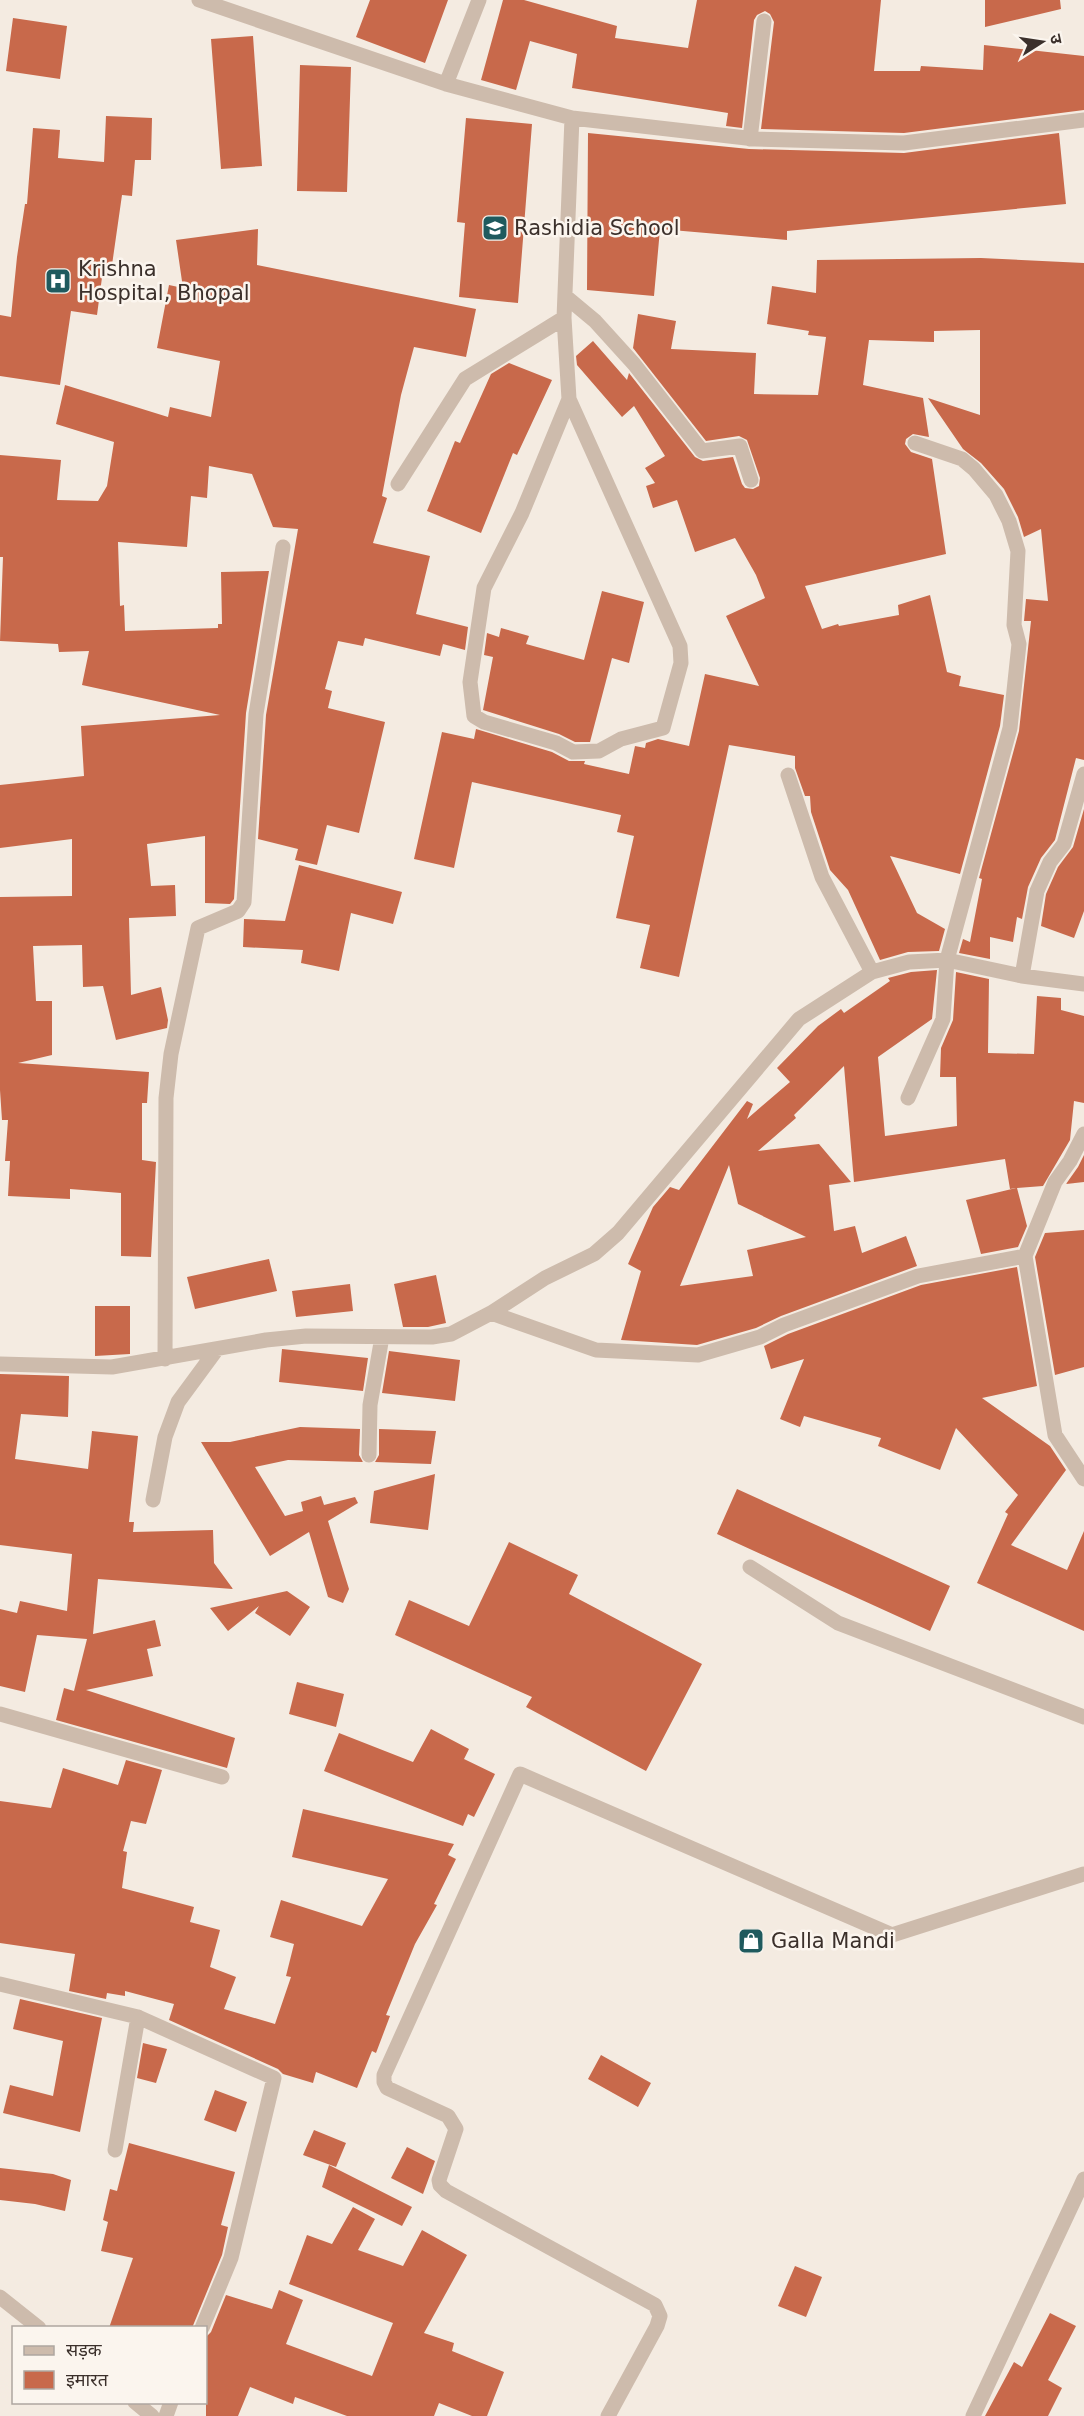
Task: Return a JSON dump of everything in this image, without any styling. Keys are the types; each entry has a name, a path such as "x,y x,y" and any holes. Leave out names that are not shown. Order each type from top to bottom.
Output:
{"street":[{"path":"198,0 446,84 572,118 750,139 904,142 1084,120"},
{"path":"446,84 479,0"},
{"path":"750,139 764,21"},
{"path":"569,399 522,513 484,588 470,682 471,697 474,716 484,722 556,743 573,752 599,751 621,739 663,728 679,672 681,654 569,399 564,318 572,118"},
{"path":"565,296 595,321 634,364 702,451 740,446 751,480"},
{"path":"398,484 465,380 564,318"},
{"path":"908,1098 943,1019 947,960 1013,713 1019,644 1014,625 1018,551 1009,520 986,481 962,459 915,443"},
{"path":"165,1359 166,1098 171,1054 198,928 238,911 244,902 256,714 283,547"},
{"path":"1022,976 1037,891 1050,862 1064,844 1084,774"},
{"path":"788,775 822,877 872,972"},
{"path":"0,1364 112,1367 266,1340 296,1337 432,1337 452,1334 491,1313 544,1278 594,1254 618,1233 799,1019 872,972 909,962 947,960 1022,976 1084,984"},
{"path":"1084,1134 1071,1161 1055,1182 1025,1256 1055,1435 1084,1479"},
{"path":"491,1313 596,1350 699,1354 760,1337 784,1325 918,1276 1025,1256"},
{"path":"369,1455 370,1406 382,1337"},
{"path":"153,1500 165,1437 178,1402 217,1349"},
{"path":"750,1567 838,1623 1084,1717"},
{"path":"0,1714 222,1777"},
{"path":"608,2416 657,2326 660,2316 655,2305 446,2191 440,2185 439,2180 456,2129 453,2122 448,2116 387,2088 384,2082 384,2075 520,1774 892,1935 1084,1874"},
{"path":"0,1984 138,2017 274,2078 231,2258 203,2326"},
{"path":"115,2150 138,2017"},
{"path":"973,2416 1084,2179"},
{"path":"0,2297 36,2326"},
{"path":"136,2404 152,2416"}],"building":[{"path":"370,0 448,0 425,63 356,37"},
{"path":"503,0 524,0 617,26 615,38 688,48 697,0 881,0 874,71 920,71 921,66 983,70 984,45 1084,56 1084,110 904,133 761,129 774,22 770,14 765,11 757,15 754,20 742,128 726,126 728,113 572,88 577,54 530,41 516,90 481,80"},
{"path":"985,0 1060,0 1061,9 985,27"},
{"path":"13,18 67,26 60,79 6,71"},
{"path":"253,36 262,166 221,169 211,39"},
{"path":"300,65 351,67 347,192 297,191"},
{"path":"106,116 152,118 151,160 135,160 132,196 122,195 111,272 103,270 97,315 71,311 60,385 0,376 0,315 11,317 17,257 25,204 27,204 33,128 60,130 58,158 104,162"},
{"path":"466,118 532,124 518,303 459,297 465,223 457,222"},
{"path":"588,133 749,149 904,153 1059,133 1066,204 787,231 787,240 660,229 654,296 587,290"},
{"path":"258,229 257,265 476,309 466,357 414,347 401,395 382,496 387,498 373,543 430,556 416,614 468,627 465,650 443,644 440,656 365,638 363,646 338,641 325,689 332,691 328,708 385,722 359,833 327,825 317,865 295,860 298,849 258,839 266,715 298,529 273,527 252,474 209,466 207,498 191,496 187,547 118,542 120,606 124,605 125,631 218,628 218,624 222,624 221,572 269,571 246,713 234,899 230,904 205,903 205,836 147,844 151,886 175,885 176,916 129,918 131,995 161,987 168,1020 167,1028 116,1040 103,986 83,987 82,945 33,946 36,1001 52,1001 52,1055 18,1063 149,1072 147,1103 142,1103 142,1160 156,1162 151,1257 121,1256 121,1193 70,1189 70,1199 8,1196 10,1161 5,1161 8,1120 2,1120 0,1090 0,897 72,896 72,839 0,848 0,785 84,776 81,726 220,715 82,685 89,651 59,652 58,644 0,641 3,557 0,557 0,455 61,460 57,500 98,501 107,486 114,442 56,424 65,385 168,417 170,407 211,417 220,361 157,348 169,285 183,288 176,240"},
{"path":"981,258 1084,263 1084,760 1076,758 1055,840 1041,858 1028,887 1022,919 1017,917 1013,942 990,937 990,959 959,953 963,939 970,942 982,879 979,878 1019,731 1031,621 1024,621 1026,599 1048,601 1041,529 1024,537 1018,517 1004,489 981,463 963,449 928,398 980,415 980,330 934,331 934,342 869,340 863,385 923,398 929,437 913,434 906,439 905,444 911,452 932,459 946,554 805,586 822,629 838,624 839,626 899,615 898,605 930,595 947,672 961,676 959,686 1004,695 1000,726 960,874 890,856 917,913 945,929 939,951 908,952 880,960 848,890 830,870 811,812 810,796 805,796 795,768 795,756 729,745 679,977 640,968 650,925 616,918 634,836 617,832 621,815 472,782 454,868 414,859 442,732 474,739 476,729 552,752 569,761 585,761 584,764 629,774 635,746 645,748 646,743 658,739 689,746 705,674 759,686 726,616 765,598 756,575 735,538 695,552 677,500 653,508 646,486 655,483 645,468 665,456 634,406 622,417 577,365 576,356 593,341 627,380 629,373 695,457 703,461 733,457 742,484 745,488 753,489 759,486 760,478 747,440 739,436 706,441 633,348 638,314 676,321 671,349 756,353 754,394 818,395 826,337 808,335 809,331 767,324 772,286 816,293 817,260"},
{"path":"509,363 552,380 517,455 513,453 481,533 427,511 455,441 460,443 491,374"},
{"path":"602,591 644,602 629,663 612,658 590,742 575,742 559,734 483,710 493,657 484,655 487,633 499,637 501,628 529,636 526,644 584,660"},
{"path":"1084,809 1084,911 1074,938 1041,926 1046,894 1058,867 1073,847"},
{"path":"299,865 402,892 393,924 351,913 339,971 301,963 303,950 243,947 244,919 285,921"},
{"path":"937,970 932,1019 878,1057 885,1136 957,1126 956,1077 940,1077 941,1048 953,1020 956,972 989,979 988,1053 1034,1054 1037,996 1061,998 1061,1010 1084,1016 1084,1103 1074,1101 1070,1140 1043,1186 1017,1188 1027,1226 1018,1247 981,1254 966,1200 1016,1188 1010,1189 1005,1159 854,1182 844,1066 794,1115 796,1118 758,1151 819,1144 851,1182 829,1185 834,1231 855,1226 862,1253 906,1236 917,1266 781,1316 756,1328 697,1345 621,1340 641,1271 628,1264 653,1207 670,1187 679,1190 747,1101 753,1104 747,1119 790,1082 777,1068 818,1026 841,1009 844,1013 890,981 888,978 911,972","holes":["729,1165 738,1204 806,1237 747,1250 753,1276 680,1286"]},
{"path":"1084,1155 1084,1182 1066,1184 1078,1167"},
{"path":"1084,1230 1084,1367 1055,1375 1035,1257 1045,1233"},
{"path":"269,1259 277,1291 195,1309 187,1277"},
{"path":"1017,1267 1037,1386 982,1398 1050,1446 1066,1470 1011,1545 1067,1570 1084,1531 1084,1631 977,1583 1008,1514 1005,1512 1018,1495 956,1428 940,1470 878,1446 881,1438 804,1416 800,1427 780,1419 804,1359 771,1369 764,1346 788,1334 921,1285"},
{"path":"436,1275 446,1323 428,1327 403,1327 394,1284"},
{"path":"350,1284 353,1311 296,1317 292,1291"},
{"path":"95,1306 130,1306 130,1354 95,1356"},
{"path":"282,1349 368,1358 363,1391 279,1382"},
{"path":"389,1351 460,1360 455,1401 382,1393"},
{"path":"0,1374 69,1376 68,1417 21,1414 15,1459 88,1469 92,1431 138,1436 129,1522 134,1522 133,1532 213,1530 214,1563 233,1589 98,1579 93,1634 155,1620 161,1646 147,1649 153,1676 86,1690 235,1738 227,1768 56,1720 64,1688 74,1691 87,1639 37,1635 25,1692 0,1686 0,1609 17,1613 20,1601 67,1611 72,1554 0,1545"},
{"path":"300,1427 360,1429 359,1455 363,1462 288,1460 255,1467 285,1516 303,1511 301,1502 321,1496 324,1505 355,1497 358,1503 328,1521 349,1589 343,1603 328,1597 309,1532 270,1556 201,1442 230,1442"},
{"path":"379,1429 436,1431 431,1464 375,1462 379,1455"},
{"path":"435,1474 428,1530 370,1523 374,1491"},
{"path":"737,1489 950,1586 930,1631 717,1534"},
{"path":"509,1542 578,1575 569,1594 702,1664 646,1771 526,1707 532,1697 395,1635 409,1600 469,1626"},
{"path":"287,1591 310,1607 290,1636 255,1613 259,1606 228,1631 210,1608"},
{"path":"297,1682 344,1694 336,1727 289,1714"},
{"path":"431,1729 469,1749 464,1759 495,1774 474,1817 468,1814 463,1826 324,1771 339,1733 413,1762"},
{"path":"126,1760 162,1770 146,1824 131,1821 123,1851 127,1852 122,1888 194,1907 190,1922 220,1930 210,1967 236,1977 224,2009 275,2024 291,1977 286,1976 294,1944 270,1937 281,1900 362,1926 388,1879 292,1857 303,1809 454,1844 448,1855 456,1859 434,1904 437,1905 415,1944 386,2015 390,2016 376,2053 372,2051 357,2088 316,2072 313,2083 283,2074 278,2069 169,2020 174,2004 125,1991 125,1996 107,1993 106,1999 69,1991 75,1954 0,1943 0,1801 51,1808 63,1768 118,1785"},
{"path":"20,1999 102,2018 80,2132 3,2113 10,2085 53,2096 63,2041 13,2029"},
{"path":"143,2043 167,2049 156,2083 137,2078"},
{"path":"601,2055 651,2083 638,2107 588,2079"},
{"path":"215,2090 247,2102 236,2132 204,2120"},
{"path":"314,2130 346,2143 336,2167 303,2155"},
{"path":"129,2143 235,2172 221,2225 228,2227 222,2255 193,2326 110,2326 133,2258 101,2251 108,2222 103,2220 110,2189 117,2191"},
{"path":"407,2147 435,2161 423,2194 391,2178"},
{"path":"329,2165 412,2207 402,2226 322,2187"},
{"path":"0,2168 53,2174 71,2180 65,2211 35,2204 0,2200"},
{"path":"353,2207 375,2219 358,2250 403,2266 422,2230 467,2255 424,2333 454,2343 452,2351 504,2372 487,2416 472,2416 439,2403 434,2416 347,2416 295,2397 293,2404 250,2387 238,2416 206,2416 207,2336 211,2332 226,2295 272,2309 279,2290 303,2300 286,2344 372,2376 393,2323 289,2284 307,2235 332,2244"},
{"path":"795,2266 822,2277 806,2317 778,2306"},
{"path":"1050,2313 1076,2326 1048,2380 1062,2388 1048,2416 985,2416 1014,2362 1022,2367"}],"place":[{"name":"Rashidia School","path":"495,228"},
{"name":"Krishna Hospital, Bhopal","path":"58,281"},
{"name":"Galla Mandi","path":"751,1941"}]}
